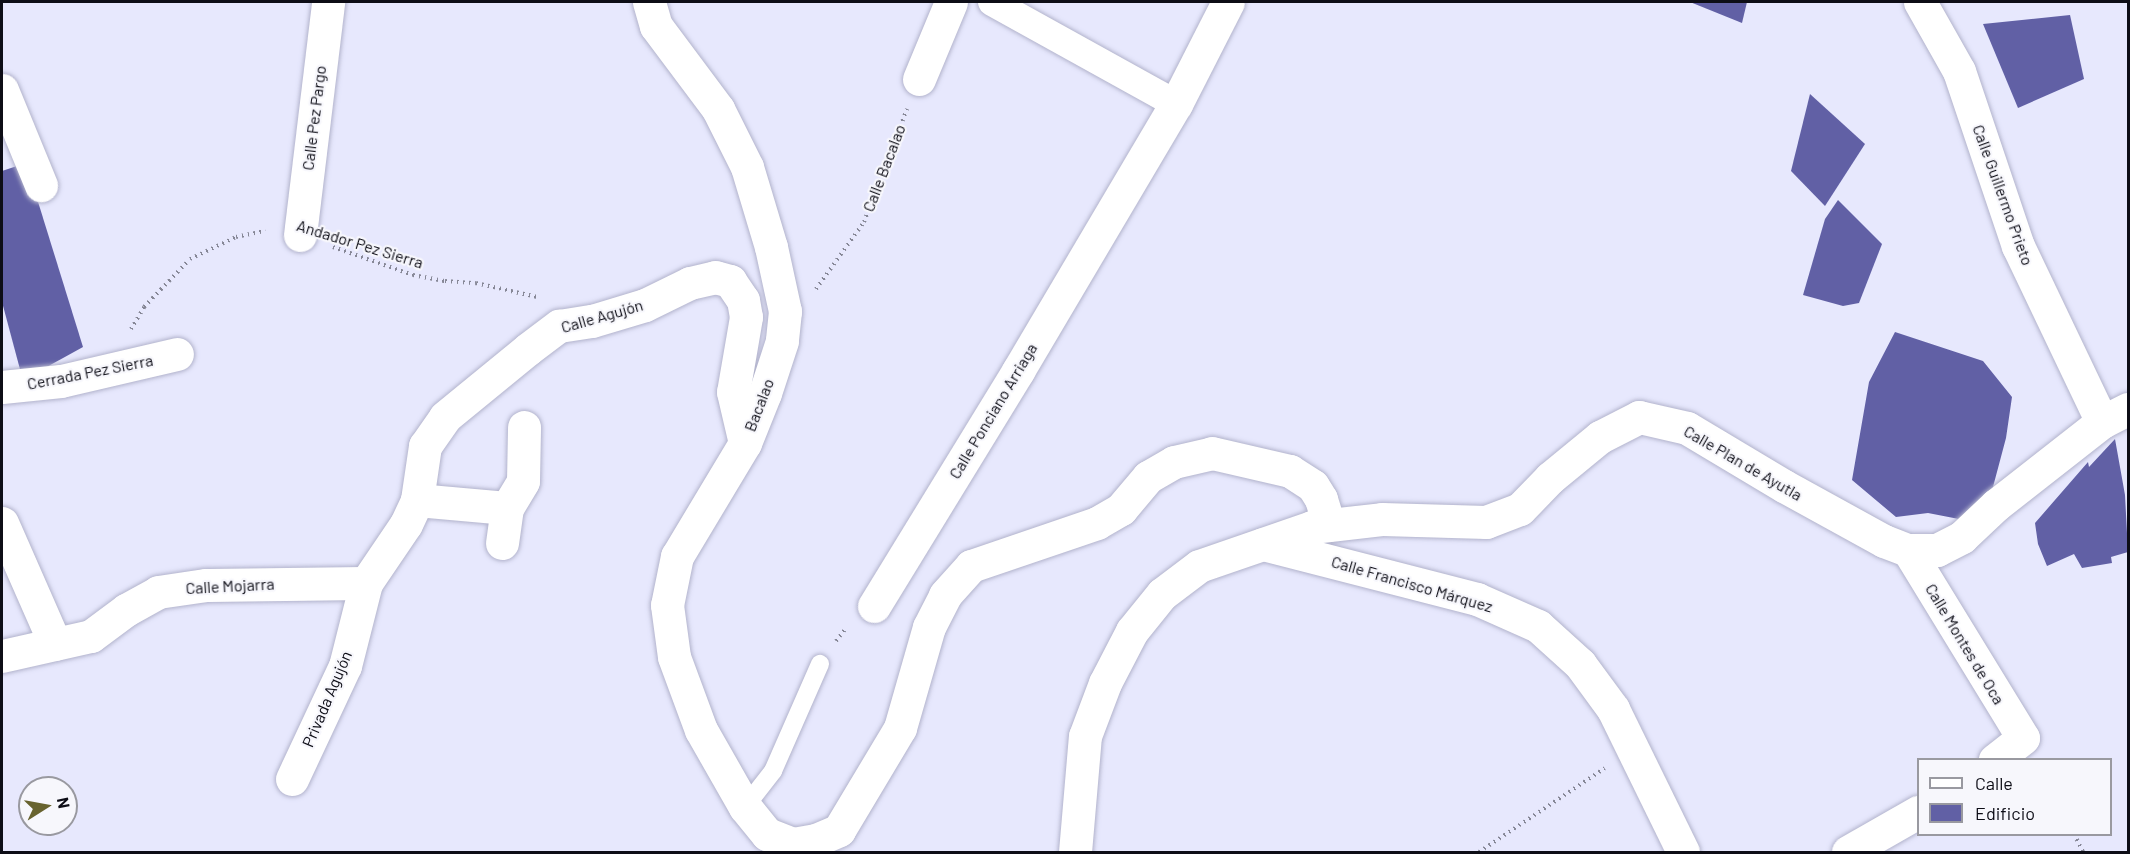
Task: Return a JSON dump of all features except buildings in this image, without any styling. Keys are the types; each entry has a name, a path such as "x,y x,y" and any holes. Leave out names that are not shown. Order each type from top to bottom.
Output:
{"street":[{"name":"Calle Pez Pargo","path":"300,235 328,2"},
{"name":"Bacalao","path":"649,2 656,26 718,109 747,167 771,247 784,311 782,341 745,443 677,556 667,605 674,657 701,730 745,807"},
{"path":"919,79 951,2"},
{"path":"992,2 1176,104"},
{"name":"Calle Ponciano Arriaga","path":"874,606 1018,371 1176,104 1228,2"},
{"name":"Calle Guillermo Prieto","path":"1920,2 1959,71 2018,246 2115,416"},
{"path":"2,90 41,185"},
{"name":"Calle Agujón","path":"366,583 406,524 417,500 425,446 445,417 559,326 592,321 645,305 690,283 715,277 730,281 743,300 746,316 734,392 745,443"},
{"name":"Cerrada Pez Sierra","path":"2,387 62,381 177,354"},
{"name":"Calle Plan de Ayutla","path":"1075,852 1085,736 1105,682 1132,632 1162,594 1199,566 1312,527 1382,519 1486,522 1520,509 1550,478 1600,437 1639,417 1687,428 1784,486 1884,541 1908,550 1937,550 1962,537 1996,505 2115,416"},
{"path":"502,543 507,508 523,481 524,427"},
{"path":"745,807 767,834 793,844 816,840 839,830 900,728 929,627 945,595 964,573 971,566 1097,523 1121,509 1148,477 1174,462 1212,453 1290,471 1313,486 1321,499 1329,525"},
{"path":"417,500 507,508"},
{"path":"2,523 55,644"},
{"name":"Calle Francisco Márquez","path":"1263,543 1477,599 1538,626 1580,664 1613,710 1683,852"},
{"name":"Calle Montes de Oca","path":"1908,550 2023,738 1996,758"},
{"name":"Calle Mojarra","path":"2,656 91,636 126,610 158,592 206,585 366,583"},
{"name":"Privada Agujón","path":"292,779 345,666 366,583"},
{"path":"1848,852 1917,813"}],"lane":[{"path":"745,807 773,771 820,664"}],"path":[{"name":"Calle Bacalao","path":"784,311 809,299 864,222 919,79"},
{"name":"Andador Pez Sierra","path":"101,371 119,350 144,307 190,259 236,237 263,231 300,235 413,275 445,282 476,283 542,298"},
{"path":"820,664 844,629 867,616 874,606"},
{"path":"1479,852 1633,749"},
{"path":"2075,836 2083,852"}]}
